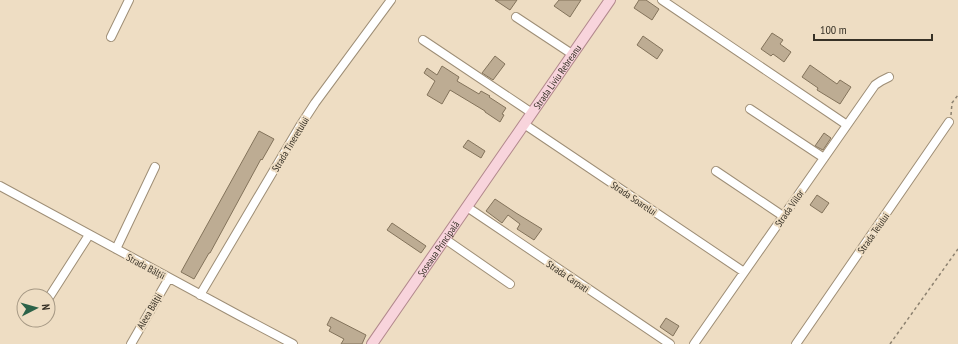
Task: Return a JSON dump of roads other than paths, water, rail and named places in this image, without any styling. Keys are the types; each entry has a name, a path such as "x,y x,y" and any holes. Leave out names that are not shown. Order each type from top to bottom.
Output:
{"main road":[{"name":"Strada Liviu Rebreanu","path":"504,154 610,0"},
{"name":"Șoseaua Principală","path":"372,344 504,154"}],"street":[{"path":"112,37 129,0"},
{"name":"Strada Tineretului","path":"200,295 300,126 391,0"},
{"path":"662,0 847,125"},
{"path":"516,17 572,54"},
{"path":"423,40 532,113"},
{"name":"Strada Viilor","path":"694,344 875,85 889,77"},
{"path":"750,109 824,158"},
{"name":"Strada Teiului","path":"796,344 950,122"},
{"name":"Strada Soarelui","path":"524,124 744,272"},
{"path":"116,249 156,167"},
{"path":"716,171 783,216"},
{"name":"Strada Bălții","path":"0,186 88,235 293,344"},
{"name":"Strada Carpati","path":"467,207 670,344"},
{"path":"55,288 88,235"},
{"path":"444,239 510,284"},
{"name":"Aleea Bălții","path":"131,344 169,278"}]}
